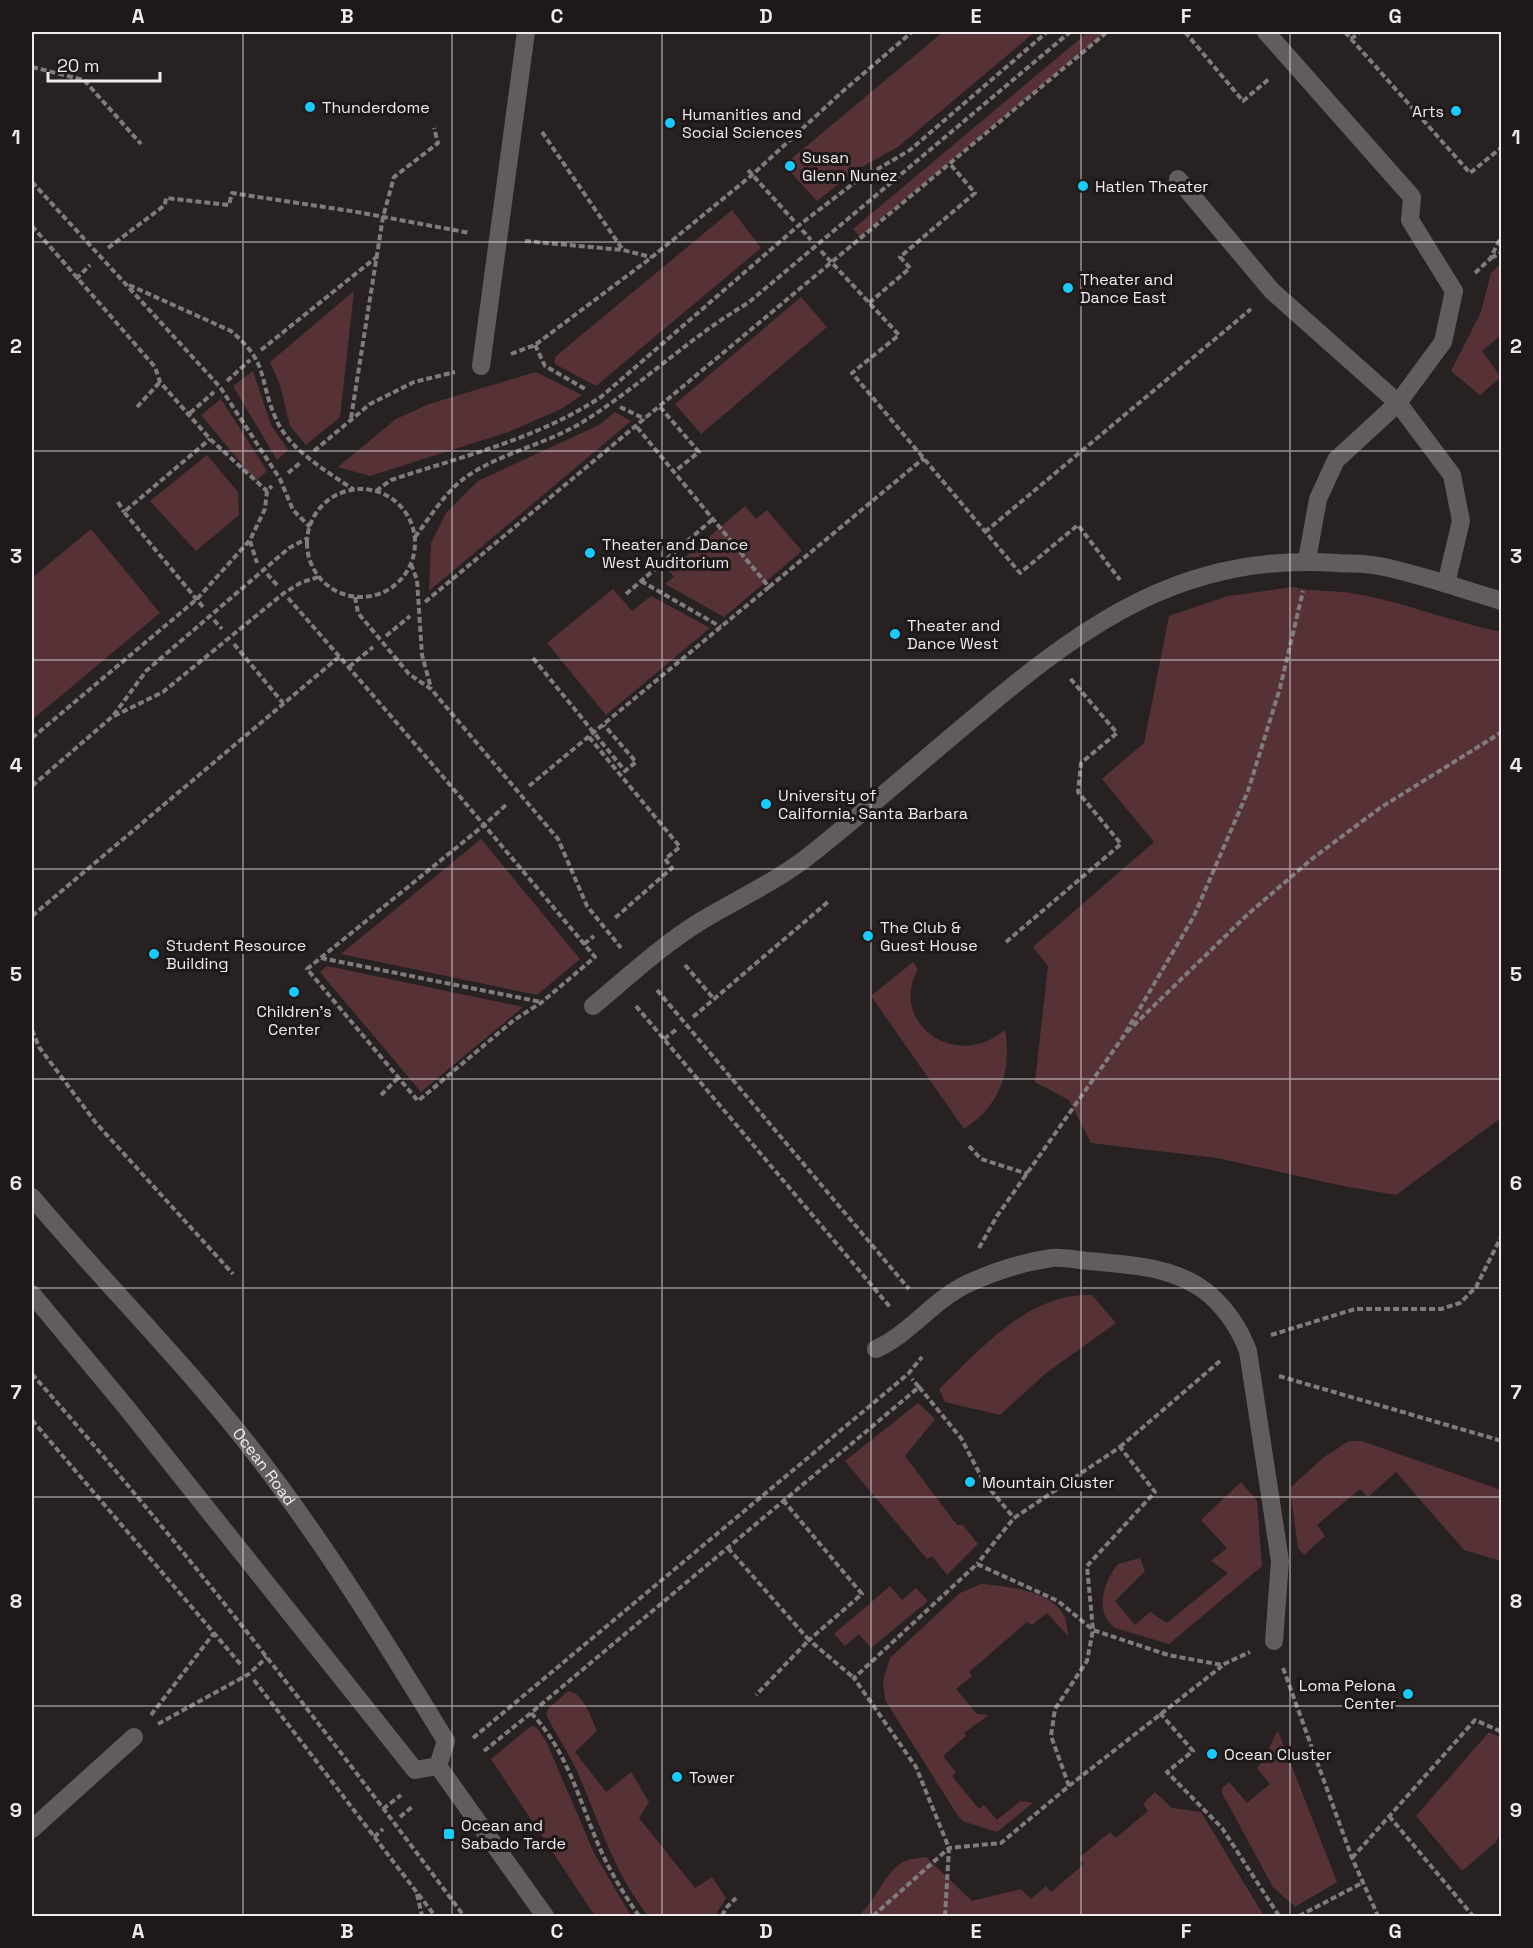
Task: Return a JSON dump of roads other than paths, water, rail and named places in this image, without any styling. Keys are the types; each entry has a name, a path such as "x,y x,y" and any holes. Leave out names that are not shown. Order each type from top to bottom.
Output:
{"street":[{"path":"481,366 505,239 526,32"},
{"path":"1266,32 1412,197 1410,220 1454,291 1443,342 1398,403 1336,460 1318,499 1307,561"},
{"path":"1178,179 1272,291 1398,403 1452,475 1461,521 1446,584"},
{"path":"593,1006 677,937 764,886 808,856 1038,663 1131,603 1183,581 1268,563 1307,561 1377,566 1502,601"},
{"name":"Ocean Road","path":"32,1197 179,1361 261,1461 376,1626 446,1742 438,1766"},
{"path":"876,1349 899,1337 928,1311 966,1283 1007,1268 1054,1258 1142,1266 1180,1276 1209,1294 1233,1320 1248,1352 1280,1561 1274,1641"},
{"path":"32,1294 126,1407 415,1770 438,1766 545,1917"},
{"path":"32,1828 134,1737"}],"place":[{"name":"Thunderdome","path":"310,107"},
{"name":"Arts","path":"1456,111"},
{"name":"Humanities and Social Sciences","path":"670,123"},
{"name":"Susan Glenn Nunez","path":"790,166"},
{"name":"Hatlen Theater","path":"1083,186"},
{"name":"Theater and Dance East","path":"1068,288"},
{"name":"Theater and Dance West Auditorium","path":"590,553"},
{"name":"Theater and Dance West","path":"895,634"},
{"name":"University of California, Santa Barbara","path":"766,804"},
{"name":"The Club & Guest House","path":"868,936"},
{"name":"Student Resource Building","path":"154,954"},
{"name":"Children's Center","path":"294,992"},
{"name":"Mountain Cluster","path":"970,1482"},
{"name":"Loma Pelona Center","path":"1408,1694"},
{"name":"Ocean Cluster","path":"1212,1754"},
{"name":"Tower","path":"677,1777"},
{"name":"Ocean and Sabado Tarde","path":"449,1834"}]}
